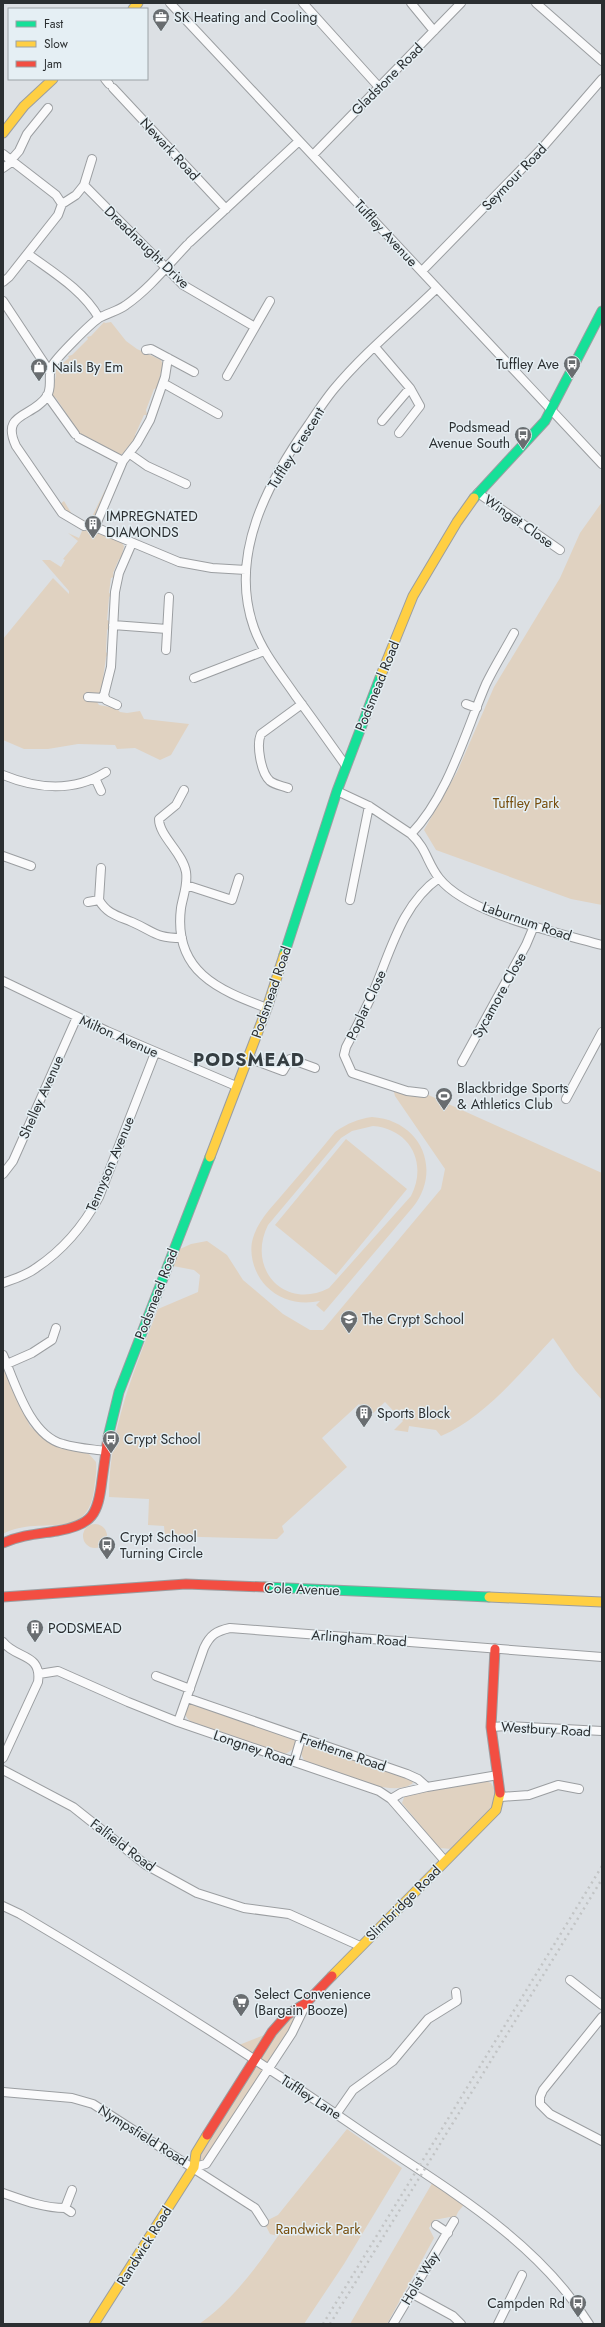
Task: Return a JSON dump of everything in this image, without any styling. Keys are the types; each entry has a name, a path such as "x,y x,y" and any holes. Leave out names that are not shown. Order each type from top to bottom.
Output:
{"main road":[{"path":"3,133 24,106 52,80"},
{"name":"Podsmead Road","path":"3,1543 19,1536 74,1529 95,1515 102,1494 105,1451 113,1412 128,1367 267,1008 337,791 413,596 458,522 478,493 545,421 602,311"},
{"name":"Cole Avenue","path":"3,1597 186,1584 602,1602"},
{"name":"Westbury Road","path":"495,1649 491,1727 500,1800"},
{"name":"Slimbridge Road","path":"255,2061 272,2032 287,2015 306,2003 360,1946 496,1810 500,1800"},
{"name":"Randwick Road","path":"94,2324 194,2168 196,2153 255,2061"}],"street":[{"name":"Tuffley Avenue","path":"170,3 602,464"},
{"path":"303,3 378,86"},
{"path":"411,3 434,31"},
{"name":"Gladstone Road","path":"313,155 378,86 461,3"},
{"path":"536,3 602,62"},
{"name":"Seymour Road","path":"422,271 543,148 602,79"},
{"name":"Newark Road","path":"109,84 226,209"},
{"path":"3,168 12,161 19,151 27,134 48,108"},
{"path":"84,526 62,514 10,435 9,428 12,421 42,402 50,387 50,372 57,360 99,318 126,305 188,244 299,141"},
{"path":"3,154 56,194 62,204 62,209 28,254 3,282"},
{"path":"62,204 76,195 84,185 92,159"},
{"name":"Dreadnaught Drive","path":"84,185 165,268 197,294 255,327"},
{"path":"28,254 72,286 91,304 99,318"},
{"name":"Tuffley Crescent","path":"346,766 264,651 254,627 246,570 249,547 256,520 267,493 292,448 334,389 375,347 437,288"},
{"path":"3,301 50,372"},
{"path":"227,376 270,301"},
{"path":"375,347 410,388 420,406 400,433"},
{"path":"146,350 151,349 194,372"},
{"path":"168,358 163,383 150,420 130,454 123,461 95,527 185,564 246,570"},
{"path":"163,383 218,414"},
{"path":"382,422 410,388"},
{"path":"47,395 77,436 123,461"},
{"path":"130,454 147,466 186,484"},
{"name":"Winget Close","path":"478,493 560,550"},
{"path":"104,698 111,667 117,582 132,543"},
{"path":"166,650 169,597"},
{"path":"113,625 167,629"},
{"path":"411,834 420,825 452,769 487,683 514,633"},
{"path":"194,678 264,651"},
{"path":"88,697 104,698 117,705"},
{"path":"288,788 271,782 266,776 258,747 258,740 261,734 302,704"},
{"path":"466,704 477,708"},
{"path":"3,775 20,782 64,787 86,783 106,772"},
{"path":"96,778 101,791"},
{"path":"184,790 176,805 159,819 159,826 181,856 186,872 186,885 181,908 182,938 196,969 211,983 223,991 267,1008"},
{"name":"Laburnum Road","path":"337,791 369,806 411,834 422,844 439,878 452,890 478,905 534,926 602,945"},
{"path":"350,900 369,806"},
{"path":"3,856 31,866"},
{"path":"101,868 99,900 112,915 134,923 153,935 182,938"},
{"path":"186,885 232,900 239,878"},
{"name":"Poplar Close","path":"424,1093 407,1091 352,1073 344,1055 346,1047 373,992 403,920 412,905 439,878"},
{"path":"88,902 99,900"},
{"name":"Sycamore Close","path":"462,1062 526,944 534,926"},
{"name":"Milton Avenue","path":"3,981 76,1018 155,1053 236,1086"},
{"name":"Shelley Avenue","path":"3,1174 13,1161 76,1018"},
{"path":"566,1099 602,1032"},
{"name":"Tennyson Avenue","path":"3,1283 36,1269 60,1248 87,1218 99,1197 155,1053"},
{"path":"248,1058 283,1071 290,1059 315,1068"},
{"path":"7,1364 32,1353 52,1340 56,1328"},
{"path":"3,1355 32,1421 52,1440 62,1444 105,1451"},
{"name":"Arlingham Road","path":"178,1722 209,1637 219,1630 230,1628 602,1657"},
{"path":"3,1642 6,1646 28,1657 36,1665 39,1674 38,1682 3,1758"},
{"name":"Longney Road","path":"39,1674 58,1671 178,1722 379,1791 391,1798 446,1861"},
{"path":"156,1676 190,1689"},
{"name":"Fretherne Road","path":"187,1698 407,1774 418,1779 427,1787"},
{"name":"Westbury Road","path":"491,1727 508,1726 602,1731"},
{"path":"294,1762 301,1738"},
{"name":"Falfield Road","path":"3,1770 73,1807 146,1865 197,1893 244,1908 289,1914 360,1946"},
{"path":"391,1798 401,1792 498,1775"},
{"path":"500,1800 530,1795 548,1790 558,1785 579,1789"},
{"name":"Tuffley Lane","path":"3,1906 20,1914 120,1972 267,2069 337,2113 466,2202 506,2233 538,2261 570,2297 589,2324"},
{"path":"570,1980 602,2005"},
{"path":"337,2113 353,2090 393,2061 428,2019 459,1999"},
{"name":"Slimbridge Road","path":"267,2069 292,2033 306,2003"},
{"path":"602,2018 540,2097 540,2104 550,2114 602,2141"},
{"name":"Randwick Road","path":"194,2168 206,2164 267,2069"},
{"name":"Nympsfield Road","path":"3,2092 72,2098 93,2104 255,2208 264,2222"},
{"path":"3,2193 30,2203 68,2210 72,2190"},
{"name":"Holst Way","path":"393,2324 454,2221"},
{"path":"436,2225 448,2233"},
{"path":"498,2324 522,2275"},
{"path":"411,2293 453,2316 461,2324"}],"green space":[{"path":"104,322 111,322 126,341 137,349 161,360 163,365 157,388 154,389 146,410 147,415 144,415 135,435 137,437 125,450 125,454 123,453 118,457 115,452 104,447 101,448 80,435 65,415 66,413 56,398 52,396 56,375 54,370 69,358 68,356 72,355 88,339 87,337 91,336"},
{"path":"105,490 107,491 90,528 121,542 124,546 121,559 119,559 113,573 114,577 111,578 109,593 111,594 109,598 107,620 110,621 109,628 107,630 106,652 108,654 106,657 103,679 105,680 101,692 86,700 97,702 99,705 116,708 120,712 127,713 140,711 144,719 189,724 171,755 160,760 135,748 117,749 115,745 78,744 48,749 24,749 3,740 3,639 53,578 69,594 69,591 42,560 50,560 61,567 65,560 63,559 78,541 68,533 79,538 85,524 72,517 59,505 64,501 73,516 86,521 91,514 86,526 87,527"},
{"name":"Tuffley Park","path":"602,502 602,905 571,899 436,850 424,830 457,772 494,687 560,578 580,533"},
{"path":"392,1085 424,1093 602,1173 602,1400 575,1370 553,1338 515,1379 487,1406 457,1428 441,1436 436,1430 409,1426 408,1432 394,1430 403,1421 385,1402 370,1416 359,1404 322,1438 347,1467 282,1526 284,1532 277,1539 165,1536 164,1526 148,1525 149,1499 109,1497 110,1472 113,1448 124,1401 158,1309 198,1292 200,1275 194,1270 173,1266 180,1249 191,1244 207,1241 227,1255 243,1280 283,1314 310,1330 323,1330 441,1189 445,1169 395,1096"},
{"path":"372,1117 389,1120 403,1127 414,1137 422,1149 426,1163 426,1177 422,1192 413,1207 324,1312 316,1305 320,1301 291,1301 278,1295 262,1281 256,1270 252,1257 251,1251 253,1238 259,1224 335,1132 353,1122","holes":["373,1126 386,1129 397,1134 406,1141 416,1160 416,1184 411,1196 329,1288 313,1294 298,1294 285,1290 274,1282 266,1270 262,1257 262,1241 268,1225 341,1138 352,1131"]},
{"path":"346,1139 407,1189 336,1275 275,1225"},
{"path":"3,1367 30,1426 51,1444 89,1454 96,1462 94,1490 90,1507 82,1517 59,1525 31,1526 3,1534"},
{"path":"95,1524 100,1525 106,1531 106,1541 100,1547 95,1548 90,1547 84,1541 83,1536 84,1531 90,1525"},
{"path":"196,1704 291,1738 296,1741 295,1746 291,1751 284,1754 191,1722 185,1714 189,1705"},
{"path":"309,1743 411,1779 413,1783 404,1787 391,1788 376,1786 344,1777 305,1762 300,1752 303,1746"},
{"path":"482,1780 491,1783 496,1792 496,1802 452,1849 439,1848 402,1803 405,1795"},
{"path":"306,2003 206,2164 194,2167 255,2061 234,2047 272,2032"},
{"name":"Randwick Park","path":"347,2129 402,2168 344,2264 304,2324 199,2324 232,2295 261,2260 278,2236 270,2234 264,2222 278,2215"},
{"path":"434,2180 466,2202 458,2212 454,2221 450,2217 434,2220 429,2228 434,2238 387,2324 350,2324"}],"railway":[{"path":"323,2324 602,1866"},
{"path":"330,2324 602,1879"}],"traffic: fast":[{"path":"474,498 545,421 602,311"},
{"path":"284,955 337,791 381,675"},
{"path":"108,1437 119,1392 210,1157"},
{"path":"265,1587 489,1597"}],"traffic: slow":[{"path":"134,8 138,3"},
{"path":"3,133 24,106 52,80"},
{"path":"381,675 413,596 457,522 474,498"},
{"path":"210,1157 267,1008 284,955"},
{"path":"489,1597 602,1602"},
{"path":"332,1976 496,1810 500,1793"},
{"path":"94,2324 194,2167 196,2153 207,2135"}],"traffic: jam":[{"path":"3,1543 23,1536 57,1531 79,1525 92,1516 100,1492 108,1437"},
{"path":"3,1597 186,1584 265,1587"},
{"path":"495,1649 491,1727 500,1793"},
{"path":"207,2135 272,2032 287,2015 306,2003 332,1976"}],"place":[{"name":"SK Heating and Cooling","path":"161,32"},
{"name":"Tuffley Ave","path":"572,379"},
{"name":"Nails By Em","path":"39,382"},
{"name":"Podsmead Avenue South","path":"523,450"},
{"name":"IMPREGNATED DIAMONDS","path":"93,539"},
{"name":"Blackbridge Sports & Athletics Club","path":"444,1111"},
{"name":"The Crypt School","path":"349,1334"},
{"name":"Sports Block","path":"364,1428"},
{"name":"Crypt School","path":"111,1454"},
{"name":"Crypt School Turning Circle","path":"107,1560"},
{"name":"PODSMEAD","path":"35,1643"},
{"name":"Select Convenience (Bargain Booze)","path":"241,2017"},
{"name":"Campden Rd","path":"578,2318"}],"district":[{"name":"PODSMEAD","path":"249,1060"}]}
